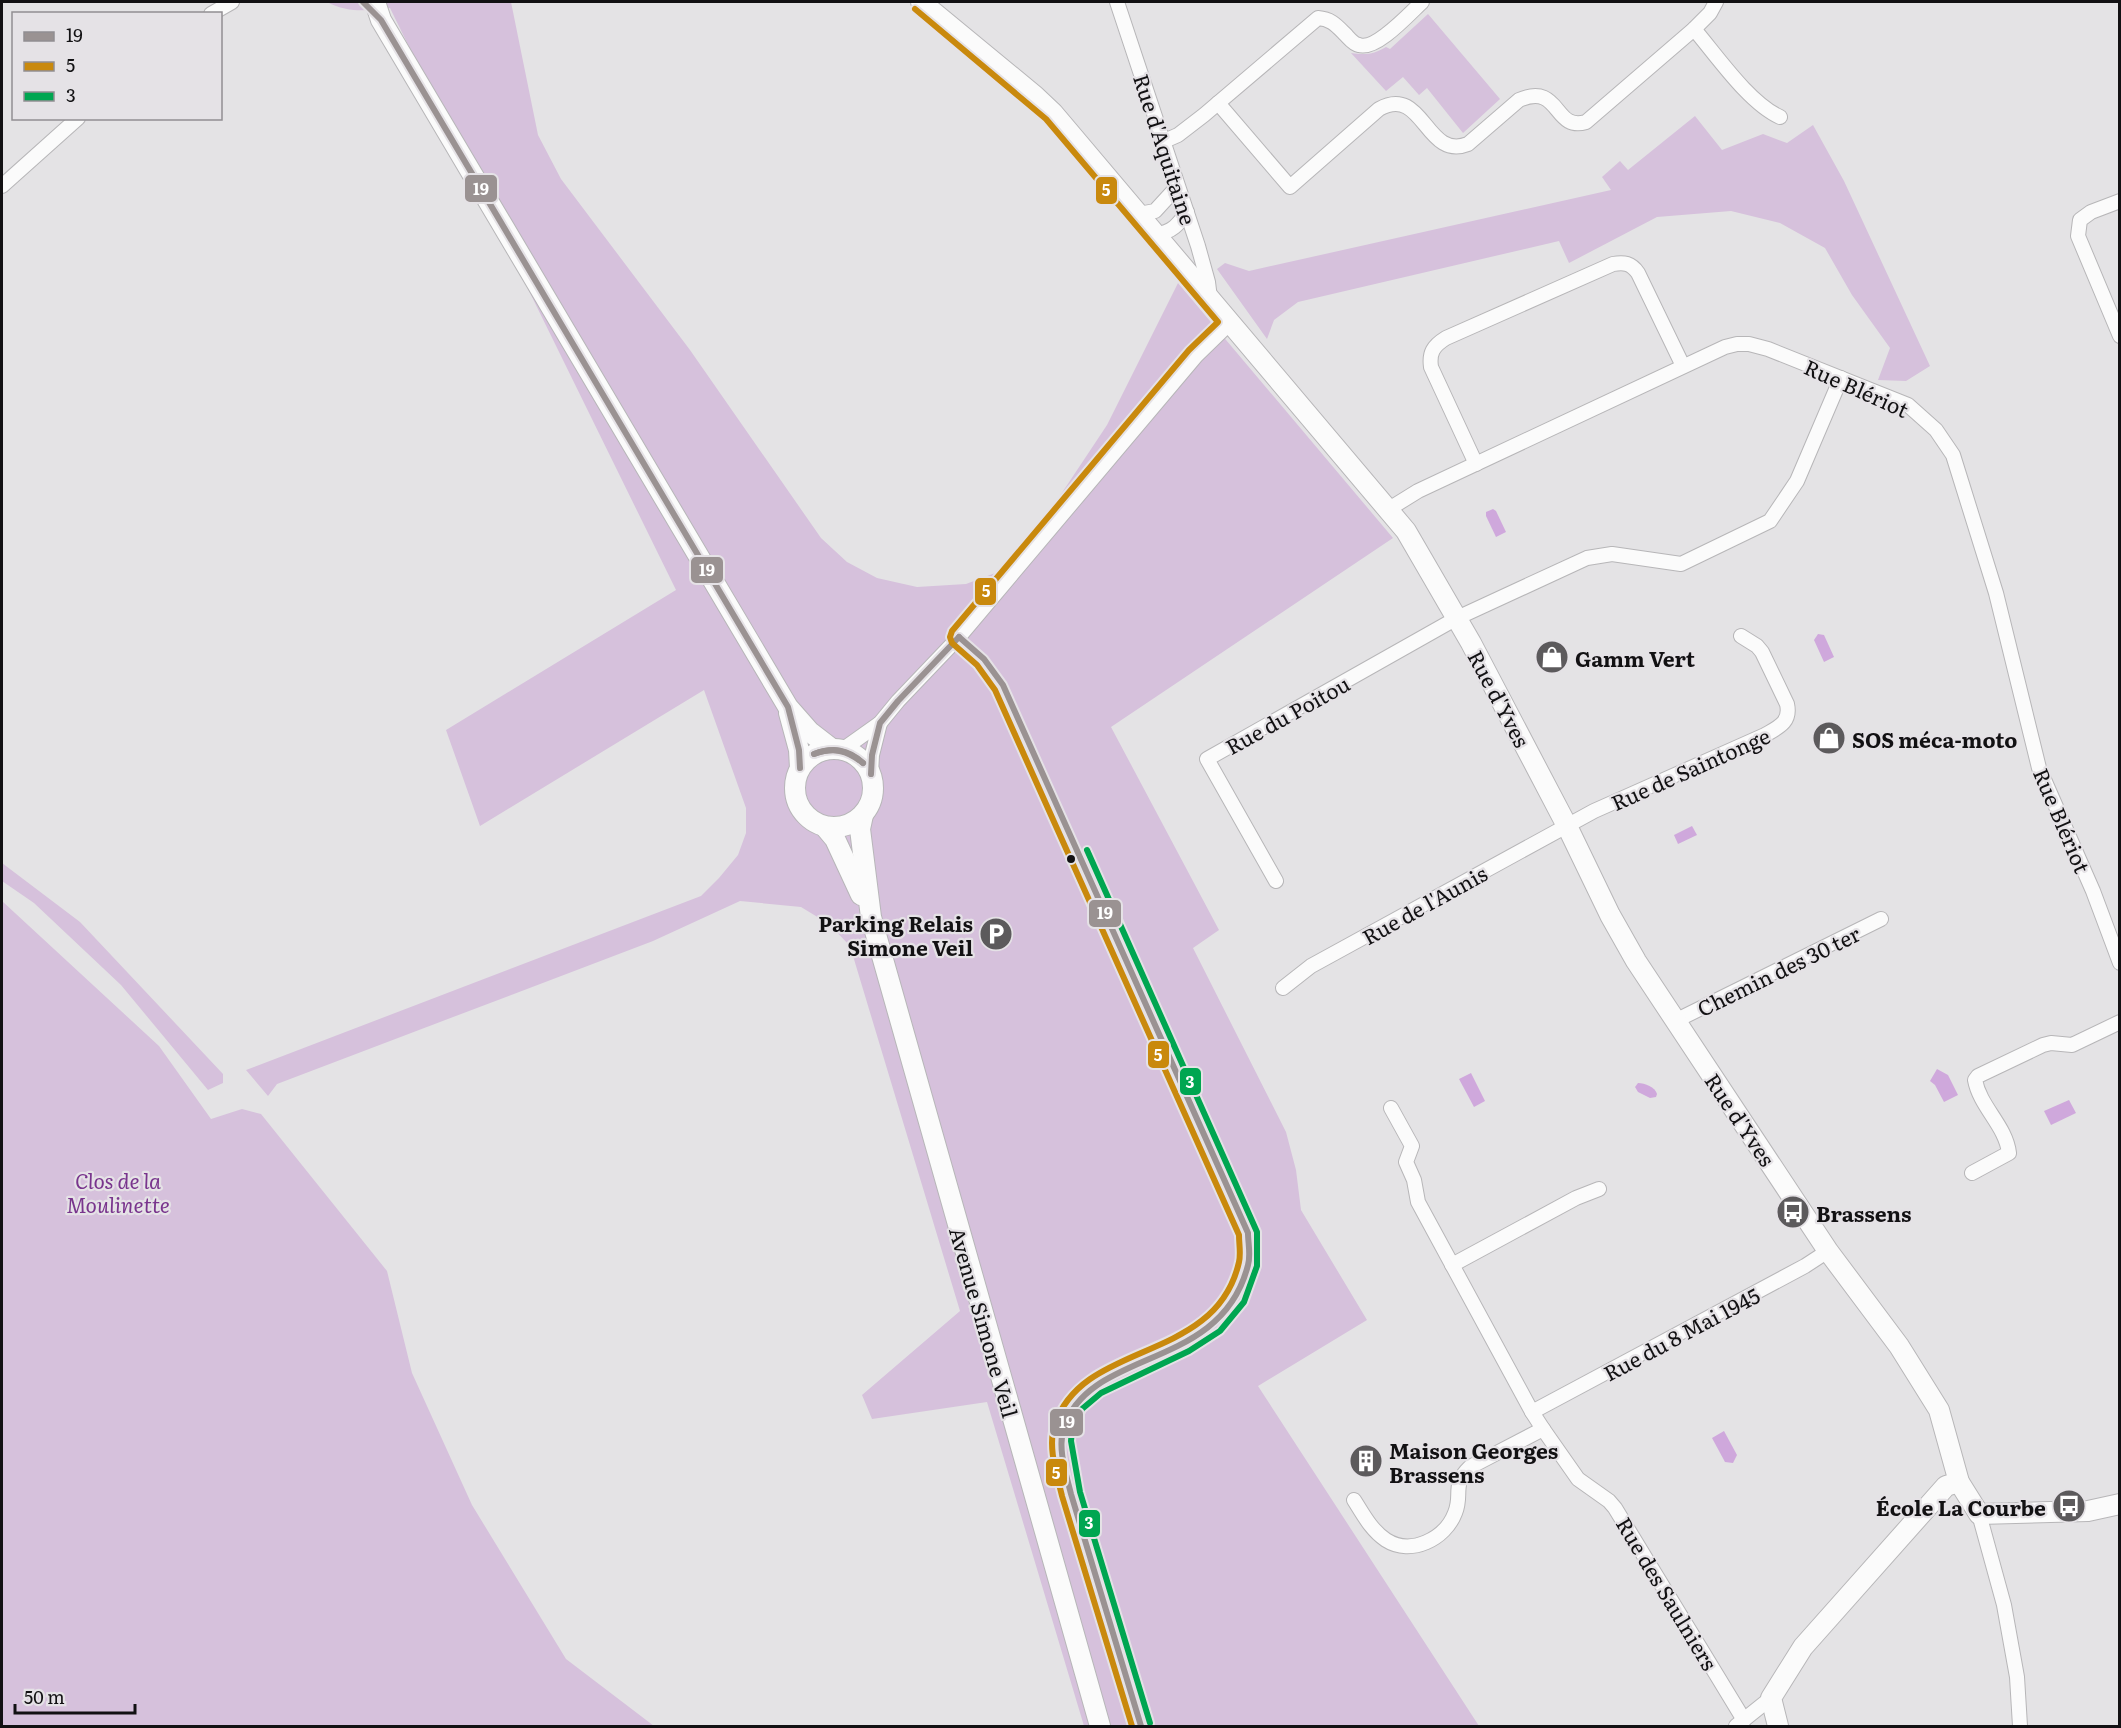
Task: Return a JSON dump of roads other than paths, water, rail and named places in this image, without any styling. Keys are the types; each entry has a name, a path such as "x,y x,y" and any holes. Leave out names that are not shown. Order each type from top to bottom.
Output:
{"street":[{"path":"214,12 232,2"},
{"path":"363,2 381,20"},
{"path":"375,2 381,20 788,707 810,732 837,749 860,759 871,774"},
{"name":"Rue d'Yves","path":"921,2 1053,113 1407,531 1457,618 1636,961 1828,1251 1899,1346 1939,1410 1959,1482 1979,1514"},
{"name":"Rue d'Aquitaine","path":"1117,2 1187,212 1208,282 1210,298"},
{"path":"1162,142 1178,135 1318,18 1335,23 1351,41 1367,46 1377,42 1422,2"},
{"path":"1218,103 1291,193 1379,109 1387,105 1396,103 1405,105 1413,110 1437,139 1448,146 1459,147 1468,144 1519,100 1528,96 1540,95 1549,100 1570,122 1580,124 1586,122 1694,29 1710,13 1716,2"},
{"path":"1694,29 1755,100 1767,111 1780,117"},
{"path":"2,186 76,120"},
{"path":"1139,214 1155,211 1177,187"},
{"path":"2120,201 2091,212 2080,220 2078,236 2120,336"},
{"path":"1156,234 1172,230 1187,212"},
{"path":"1476,464 1431,368 1430,355 1436,345 1446,338 1620,262 1633,266 1638,273 1683,366"},
{"path":"800,768 816,753 837,749 880,723 966,629 1196,356 1230,324"},
{"name":"Rue Blériot","path":"1389,509 1418,491 1683,366 1737,344 1749,344 1768,349 1908,405 1936,430 1953,455 1996,593 2039,768 2093,891 2120,963"},
{"path":"1457,618 1587,558 1612,554 1681,564 1770,521 1797,481 1841,378"},
{"name":"Rue du Poitou","path":"1276,881 1207,759 1457,618"},
{"name":"Rue de Saintonge","path":"1567,826 1594,811 1765,735 1780,727 1787,720 1787,704 1762,652 1741,636"},
{"path":"788,707 799,750 800,768 795,785 798,804 809,818 825,826 835,838 871,917"},
{"path":"871,917 860,829 863,815 872,798 872,755 880,723"},
{"path":"825,826 844,826 863,815"},
{"name":"Rue de l'Aunis","path":"1283,987 1311,966 1567,826"},
{"name":"Avenue Simone Veil","path":"871,917 1100,1726"},
{"name":"Chemin des 30 ter","path":"1675,1021 1881,919"},
{"path":"1972,1173 2009,1153 2001,1132 1980,1097 1975,1080 2043,1045 2051,1043 2072,1045 2120,1022"},
{"path":"1354,1500 1371,1526 1387,1540 1407,1546 1420,1545 1437,1537 1448,1526 1456,1511 1461,1476 1470,1467 1543,1429 1418,1202 1414,1180 1406,1162 1412,1146 1391,1108"},
{"path":"1452,1265 1576,1198 1599,1189"},
{"name":"Rue du 8 Mai 1945","path":"1532,1412 1805,1266 1828,1251"},
{"name":"Rue des Saulniers","path":"1543,1429 1578,1479 1610,1501 1616,1508 1740,1723"},
{"path":"1740,1723 1771,1698 1803,1647 1946,1486 1959,1482"},
{"path":"2020,1726 2017,1677 2004,1605 1979,1514 2088,1511 2120,1504"},
{"path":"1771,1698 1778,1726"}],"place":[{"name":"Gamm Vert","path":"1552,657"},
{"name":"SOS méca-moto","path":"1829,738"},
{"name":"Parking Relais Simone Veil","path":"996,934"},
{"name":"Brassens","path":"1793,1212"},
{"name":"Maison Georges Brassens","path":"1366,1461"},
{"name":"École La Courbe","path":"2069,1506"}],"park label":[{"name":"Clos de la Moulinette","path":"118,1191"}]}
